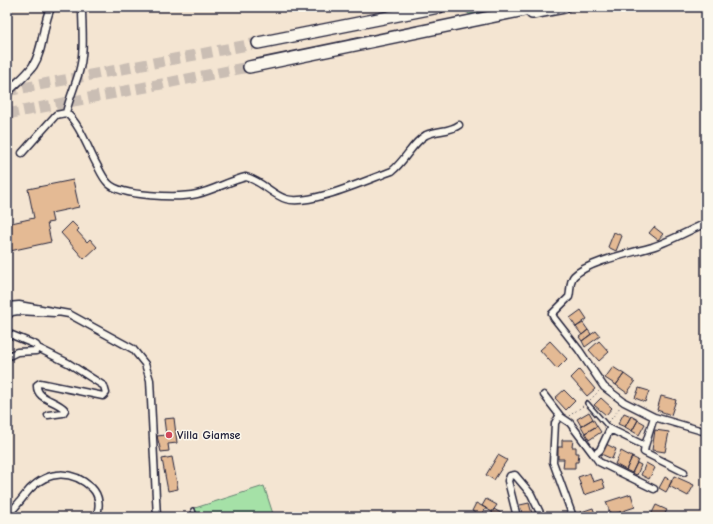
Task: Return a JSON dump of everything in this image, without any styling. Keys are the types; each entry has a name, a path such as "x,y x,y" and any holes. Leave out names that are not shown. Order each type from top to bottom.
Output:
{"highway":[{"path":"307,33 329,24 414,7"},
{"path":"258,43 439,7"},
{"path":"248,67 539,7"},
{"path":"493,16 528,13 564,7"}],"street":[{"path":"7,93 33,65 38,55 45,19 51,7"},
{"path":"66,113 70,94 79,71 82,46 82,7"},
{"path":"22,153 56,115 66,113 71,117 108,184 117,189 134,193 182,196 197,194 246,177 254,179 281,198 288,200 299,200 325,195 392,171 400,165 420,140 427,135 454,128 459,125"},
{"path":"706,223 653,246 615,257 574,276 571,281 570,297 552,314 604,387 624,402 654,417 706,432"},
{"path":"7,306 19,305 69,314 133,349 146,364 150,380 158,517"},
{"path":"7,316 12,312 18,311 51,314 63,312"},
{"path":"7,333 36,345 38,348 68,363 104,386 106,390 106,393 103,396 40,383 37,385 37,390 41,395 65,410 63,413 48,415"},
{"path":"7,357 16,352 36,352 38,348"},
{"path":"544,395 561,417 570,423 599,462 654,489"},
{"path":"561,417 558,418 555,423 554,462 573,517"},
{"path":"654,417 644,446 644,452 684,472"},
{"path":"594,455 600,450 608,427 644,446"},
{"path":"7,515 42,478 62,473 75,477 94,490 99,503 96,517"},
{"path":"517,517 508,481 510,476 515,475 531,494 542,517"}],"lane":[{"path":"587,403 608,427"},
{"path":"193,510 195,517"}],"path":[{"path":"608,427 624,402"}],"green space":[{"path":"464,7 508,7 469,14 464,10"},
{"path":"264,486 274,517 198,517 195,508"}],"building":[{"path":"73,180 79,207 51,213 53,222 47,223 51,242 10,251 7,224 34,218 28,189"},
{"path":"72,222 79,229 77,231 87,242 90,239 97,247 84,259 61,233"},
{"path":"654,227 663,234 658,240 649,233"},
{"path":"614,232 622,236 616,251 608,247"},
{"path":"581,310 587,319 576,327 570,318"},
{"path":"583,323 588,330 582,335 576,327"},
{"path":"588,330 591,334 582,341 579,337"},
{"path":"596,331 600,336 585,347 582,341"},
{"path":"550,341 567,359 557,369 540,350"},
{"path":"599,341 609,352 599,361 589,350"},
{"path":"613,367 624,374 616,385 605,378"},
{"path":"579,370 595,389 587,396 571,378"},
{"path":"624,374 635,382 627,393 616,385"},
{"path":"639,388 649,391 645,402 635,398"},
{"path":"564,390 575,401 566,410 555,398"},
{"path":"661,396 676,400 671,415 657,410"},
{"path":"601,398 612,408 606,415 594,405"},
{"path":"589,412 593,419 581,426 577,419"},
{"path":"624,413 631,416 625,427 618,424"},
{"path":"631,416 638,420 632,431 625,427"},
{"name":"Villa Giamse","path":"174,418 177,443 168,444 169,451 161,452 157,436 166,435 164,419"},
{"path":"593,419 597,426 585,433 581,426"},
{"path":"638,420 645,424 639,435 632,431"},
{"path":"597,426 601,432 589,440 585,433"},
{"path":"655,430 669,432 665,452 652,450"},
{"path":"562,440 573,440 572,447 576,447 576,453 579,453 578,462 575,462 575,468 563,468 564,459 558,459 558,447 562,447"},
{"path":"606,444 616,449 612,459 601,454"},
{"path":"621,451 632,457 626,470 615,464"},
{"path":"498,455 507,460 494,480 486,475"},
{"path":"172,457 178,489 168,491 162,459"},
{"path":"632,457 638,460 632,473 626,470"},
{"path":"637,463 641,465 637,475 632,473"},
{"path":"646,463 655,468 649,479 641,475"},
{"path":"590,473 593,482 602,479 605,488 584,495 578,477"},
{"path":"674,476 694,485 688,496 669,486"},
{"path":"665,477 672,481 666,492 659,488"},
{"path":"631,494 635,507 611,515 606,502"},
{"path":"486,499 497,505 492,512 482,506"},
{"path":"476,503 486,508 481,516 472,511"},
{"path":"529,503 533,517 523,517 520,505"},
{"path":"656,505 667,510 663,517 650,517"},
{"path":"593,508 596,517 583,517 581,512"},
{"path":"494,509 504,515 503,517 490,517"}],"tunnel":[{"path":"7,91 258,43"},
{"path":"7,114 249,67"}],"place":[{"name":"Villa Giamse","path":"169,435"}]}
